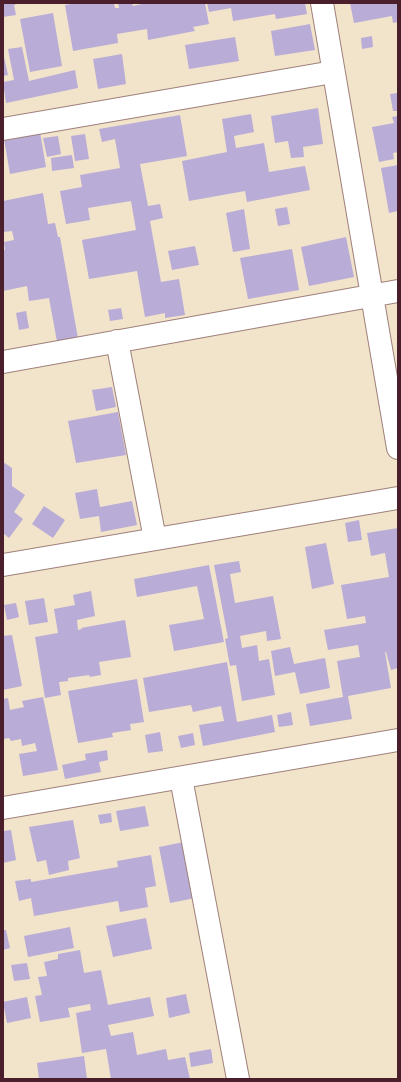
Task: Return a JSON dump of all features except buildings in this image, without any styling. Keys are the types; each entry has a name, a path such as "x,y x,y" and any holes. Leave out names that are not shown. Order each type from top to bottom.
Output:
{"street":[{"path":"322,3 398,448"},
{"path":"3,129 333,72"},
{"path":"3,362 398,291"},
{"path":"117,341 155,539"},
{"path":"3,565 398,498"},
{"path":"3,808 398,740"},
{"path":"181,778 238,1079"}]}
